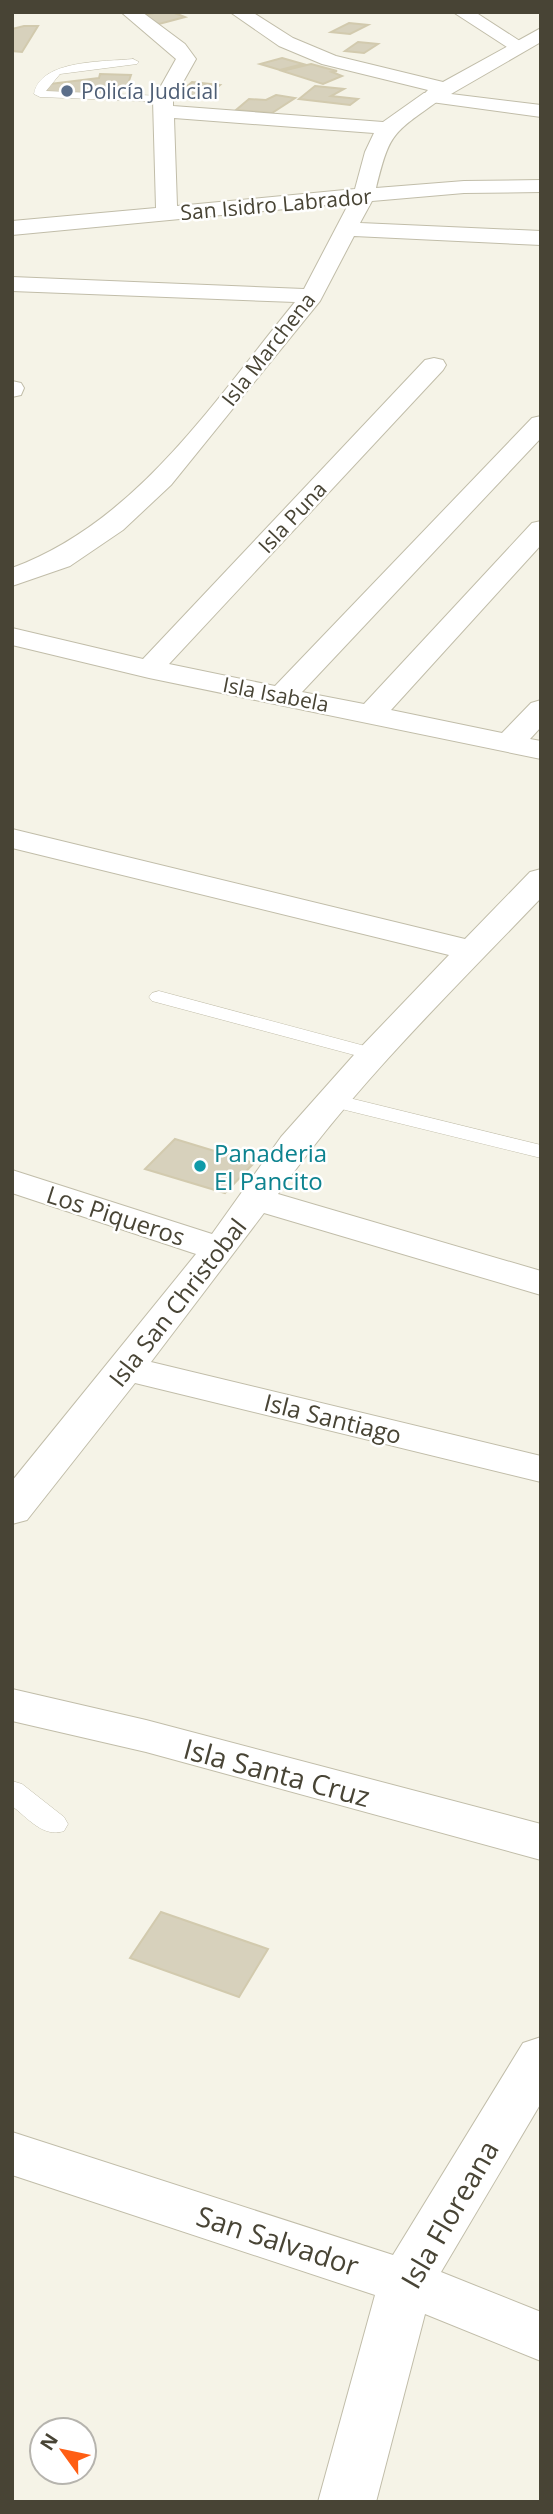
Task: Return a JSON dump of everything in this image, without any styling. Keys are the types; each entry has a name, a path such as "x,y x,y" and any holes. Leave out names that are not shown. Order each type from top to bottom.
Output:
{"street":[{"path":"130,12 178,48 186,59 163,106 167,214"},
{"path":"239,12 286,42 329,60 437,92 541,111"},
{"path":"461,12 517,45"},
{"path":"163,106 387,128 437,92 541,34"},
{"name":"Isla Marchena","path":"12,578 60,560 114,524 162,480 312,296 349,229 364,195 375,152 387,128"},
{"name":"San Isidro Labrador","path":"12,228 464,187 541,186"},
{"path":"349,229 541,238"},
{"path":"12,284 312,296"},
{"name":"Isla Puna","path":"149,668 434,365"},
{"path":"282,696 538,429"},
{"path":"371,714 541,529"},
{"name":"Isla Isabela","path":"12,636 149,668 541,750"},
{"path":"509,743 541,709"},
{"path":"12,838 471,950"},
{"name":"Isla San Christobal","path":"12,1510 220,1249 294,1145 373,1054 541,878"},
{"name":"Los Piqueros","path":"12,1181 220,1249"},
{"path":"256,1199 541,1283"},
{"name":"Isla Santiago","path":"125,1368 541,1469"},
{"name":"Isla Santa Cruz","path":"12,1705 146,1736 541,1842"},
{"name":"Isla Floreana","path":"346,2502 406,2282 541,2057"},
{"name":"San Salvador","path":"12,2153 406,2282 541,2337"}],"lane":[{"path":"133,62 57,72 41,88 40,93 163,106"},
{"path":"159,997 373,1054"},
{"path":"333,1100 541,1152"},
{"path":"12,1791 54,1824"}],"building":[{"path":"172,12 185,17 159,24 139,16"},
{"path":"349,23 368,25 350,34 331,32"},
{"path":"38,26 22,52 12,51 12,29"},
{"path":"358,42 378,44 364,53 345,51"},
{"path":"282,58 303,64 280,70 260,64"},
{"path":"311,64 337,71 332,72 342,76 323,84 282,71"},
{"path":"100,74 131,75 126,89 95,92 89,97 43,91 50,84 99,78"},
{"path":"192,82 220,85 206,97 178,94"},
{"path":"315,86 344,89 331,96 358,99 350,105 299,99"},
{"path":"276,95 295,98 272,113 236,110 249,99 266,100"},
{"name":"Panaderia El Pancito","path":"175,1139 254,1163 225,1193 145,1169"},
{"path":"161,1912 268,1949 239,1997 130,1958"}],"place":[{"name":"Policía Judicial","path":"67,91"},
{"name":"Panaderia El Pancito","path":"200,1166"}]}
